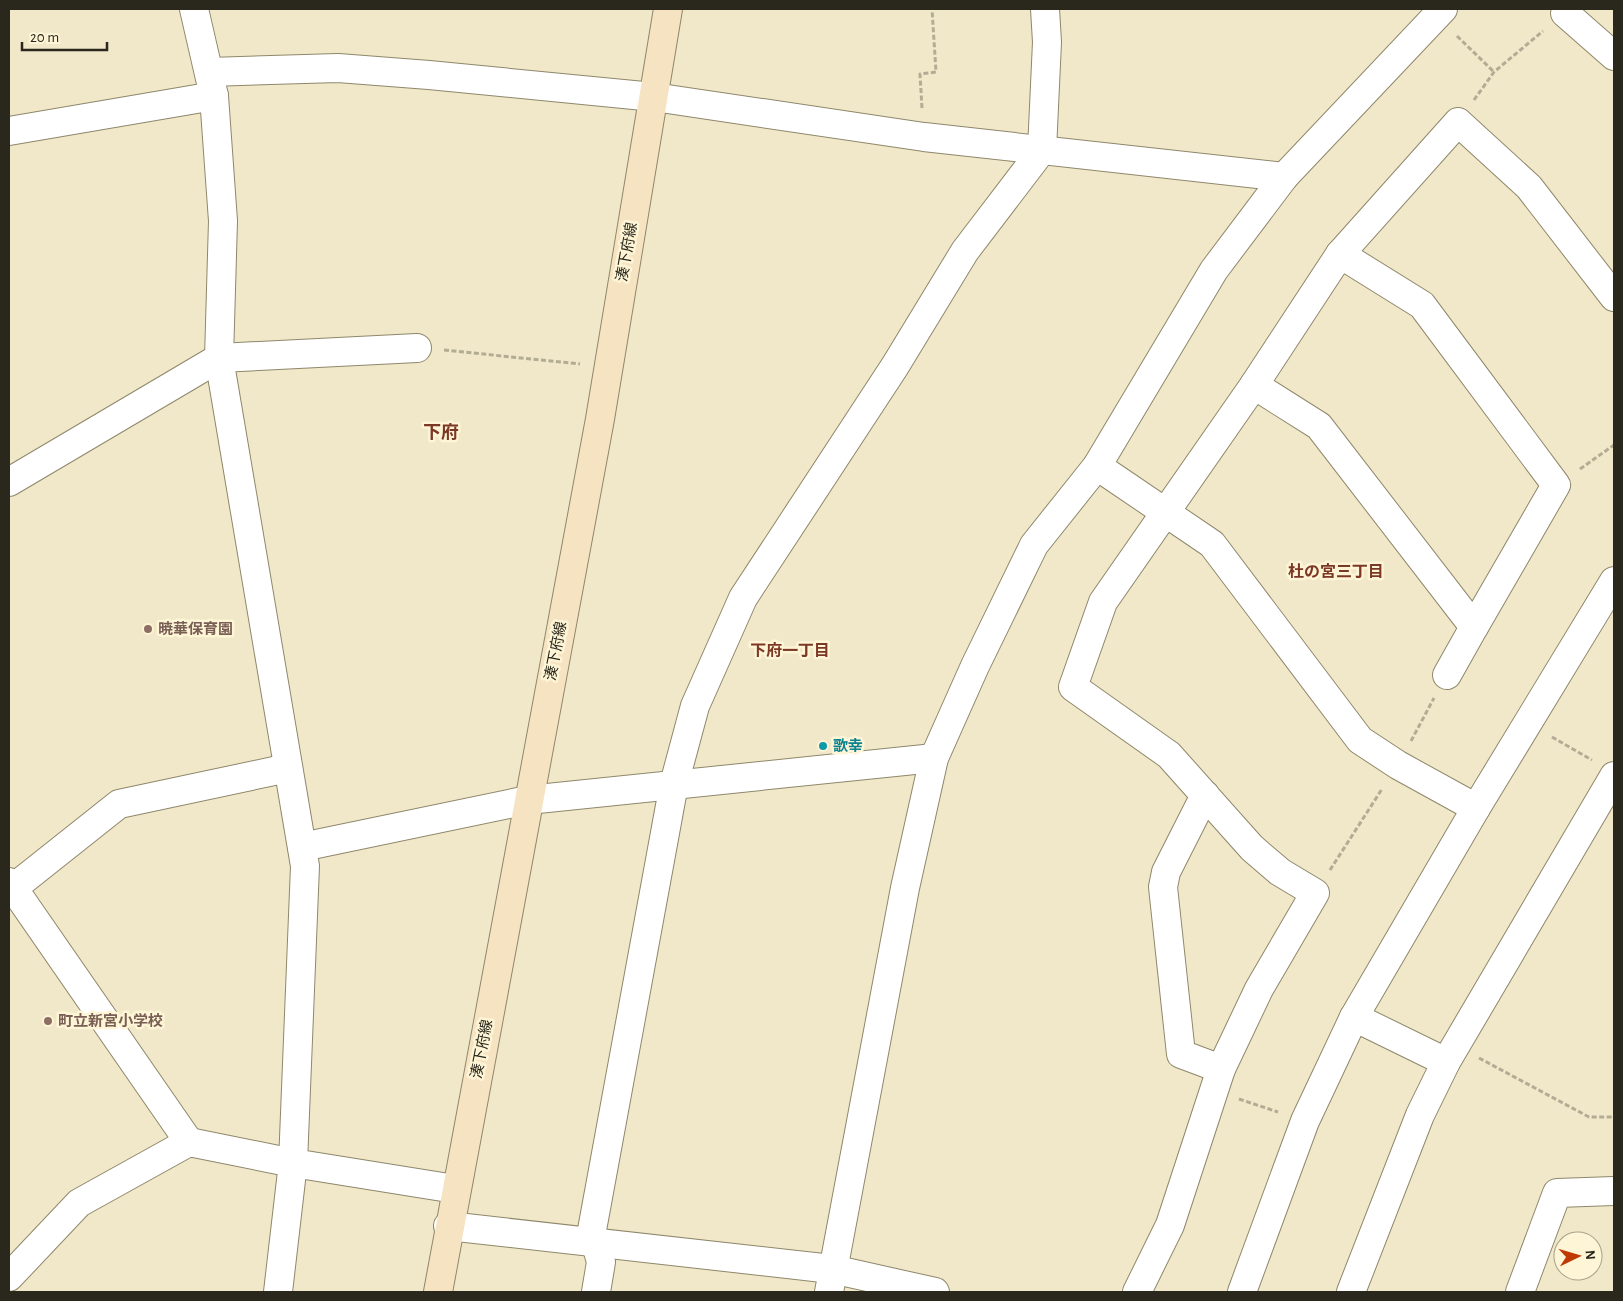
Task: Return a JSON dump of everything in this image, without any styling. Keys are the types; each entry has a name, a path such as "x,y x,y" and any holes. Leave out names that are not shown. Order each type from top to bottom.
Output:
{"main road":[{"name":"湊下府線","path":"438,1292 448,1226 608,367 668,9"}],"street":[{"path":"194,9 211,84 223,222 219,358 305,866 293,1162 278,1292"},
{"path":"596,1292 601,1262 592,1230 674,784 695,706 743,598 895,366 965,251 1042,150 1047,42 1045,9"},
{"path":"1566,11 1614,56"},
{"path":"830,1280 905,888 934,758 975,666 1034,546 1097,466 1214,270 1284,177 1440,12"},
{"path":"9,131 211,84 338,68 654,97 924,137 1284,177"},
{"path":"1137,1292 1170,1225 1217,1080 1259,989 1316,893 1280,872 1252,848 1169,755 1073,687 1103,602 1254,385 1340,254 1458,122 1529,187 1614,297"},
{"path":"1340,254 1422,305 1556,485 1447,675"},
{"path":"9,482 219,358 416,348"},
{"path":"1254,385 1318,426 1474,627"},
{"path":"1097,466 1212,544 1360,740 1476,808"},
{"path":"1242,1292 1305,1121 1354,1017 1476,808 1614,581"},
{"path":"302,847 528,800 934,758"},
{"path":"189,1142 10,885 119,804 288,768"},
{"path":"1351,1292 1420,1115 1451,1054 1606,769"},
{"path":"1205,795 1166,872 1163,887 1181,1054 1217,1080"},
{"path":"1354,1017 1451,1054"},
{"path":"9,1277 79,1203 189,1142 455,1190"},
{"path":"1520,1292 1557,1193 1614,1191"},
{"path":"448,1226 595,1242 830,1280 934,1292"}],"path":[{"path":"924,137 920,74 936,72 932,9"},
{"path":"1458,122 1494,72 1566,11"},
{"path":"1440,12 1494,72"},
{"path":"416,348 608,367"},
{"path":"1556,485 1614,445"},
{"path":"1316,893 1398,764 1447,675"},
{"path":"1528,723 1606,769"},
{"path":"1451,1054 1589,1117 1614,1117"},
{"path":"1217,1080 1305,1121"}],"place":[{"name":"暁華保育園","path":"148,629"},
{"name":"歌幸","path":"823,746"},
{"name":"町立新宮小学校","path":"48,1021"}],"district":[{"name":"下府","path":"441,433"},
{"name":"杜の宮三丁目","path":"1336,572"},
{"name":"下府一丁目","path":"790,651"}]}
